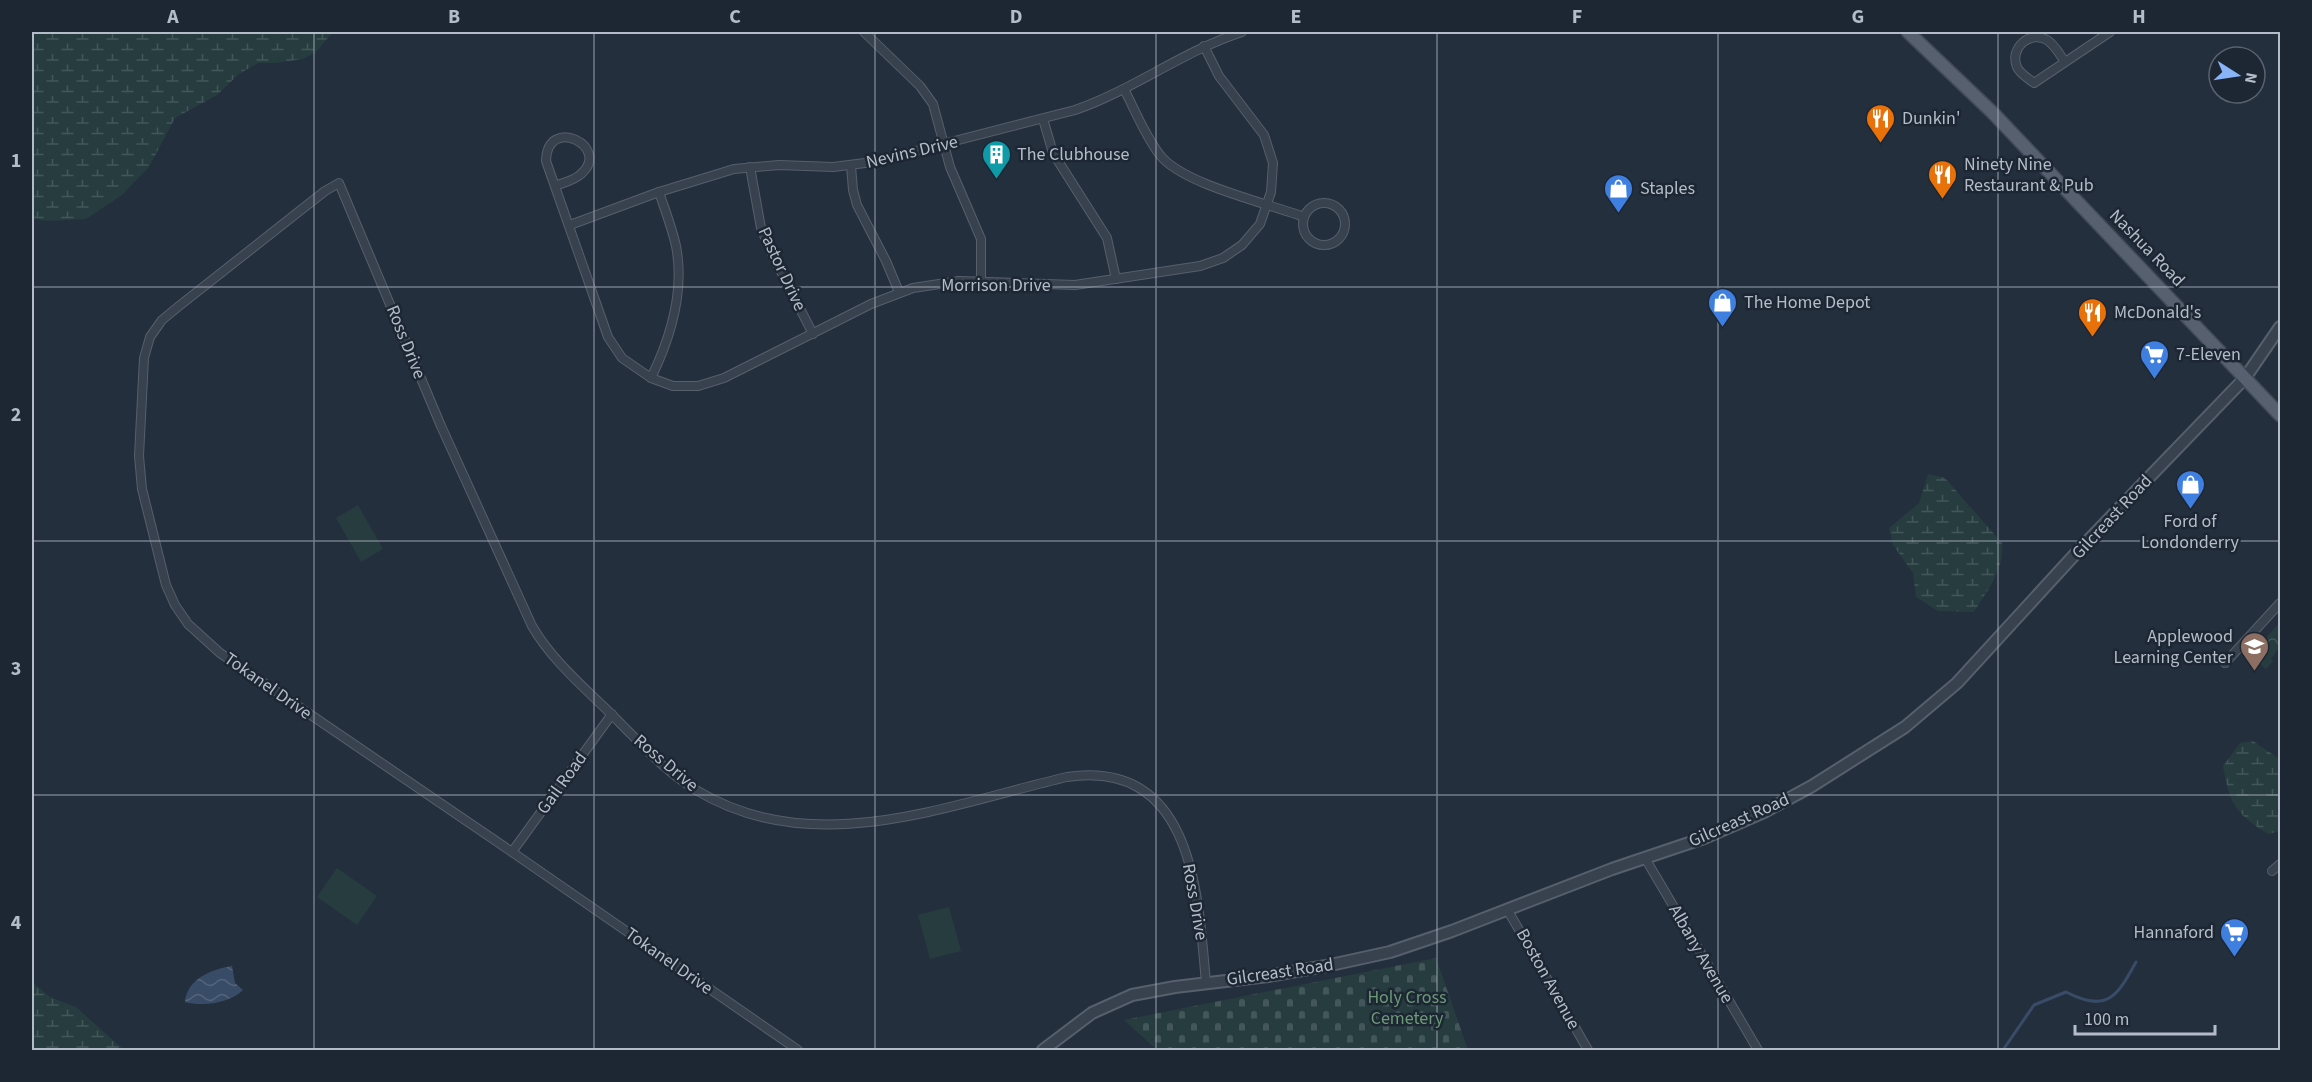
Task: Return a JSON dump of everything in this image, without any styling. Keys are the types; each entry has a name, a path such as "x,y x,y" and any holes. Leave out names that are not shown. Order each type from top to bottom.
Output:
{"main road":[{"name":"Nashua Road","path":"1908,32 2008,129 2280,416"}],"street":[{"path":"864,32 928,95 936,113 957,185 981,239 981,281"},
{"name":"Nevins Drive","path":"570,225 659,192 722,172 779,165 851,166 944,145 1091,105 1204,46 1242,32"},
{"path":"2065,62 2050,42 2037,37 2021,44 2015,57 2019,70 2034,83 2110,32"},
{"name":"Morrison Drive","path":"555,186 577,177 586,168 587,150 578,140 564,137 555,141 549,147 546,161 608,337 622,358 651,378 673,386 686,387 713,383 899,292 943,283 981,281 1068,285 1116,279 1200,266 1223,258 1242,245 1256,231 1268,204 1274,175 1271,151 1254,120 1219,76 1204,46"},
{"path":"1124,89 1159,154 1179,171 1212,186 1304,217"},
{"path":"1043,118 1053,153 1107,238 1116,279"},
{"path":"851,166 857,205 899,292"},
{"name":"Pastor Drive","path":"750,167 761,228 813,333"},
{"name":"Ross Drive","path":"339,183 441,426 530,621 549,650 657,760 695,790 714,800 755,815 799,824 866,823 908,817 1045,782 1090,774 1113,776 1134,785 1152,797 1178,832 1197,894 1206,983"},
{"name":"Tokanel Drive","path":"339,183 325,191 179,306 162,320 150,338 141,380 139,456 142,489 148,521 166,585 175,605 203,640 798,1050"},
{"path":"651,378 664,352 677,306 679,273 676,246 659,192"},
{"path":"1329,203 1343,213 1346,221 1345,230 1334,244 1324,246 1316,244 1306,235 1303,226 1304,217 1308,210 1316,205 1329,203"},
{"name":"Gilcreast Road","path":"1043,1050 1074,1026 1112,1003 1154,990 1268,976 1369,958 1452,931 1704,838 1783,802 1868,752 1923,714 1965,676 2086,543 2245,378 2280,327"},
{"path":"2225,663 2280,603"},
{"name":"Gail Road","path":"512,852 612,714"},
{"name":"Albany Avenue","path":"1645,858 1758,1050"},
{"path":"2272,871 2280,864"},
{"name":"Boston Avenue","path":"1507,909 1588,1050"}],"green space":[{"path":"32,32 333,32 316,52 303,59 258,63 239,74 217,95 175,118 149,167 122,195 86,219 46,221 32,218"},
{"path":"1928,474 1945,478 2002,543 1998,571 1974,612 1938,611 1916,597 1913,573 1893,545 1889,528 1919,503"},
{"path":"358,505 383,549 361,562 336,518"},
{"path":"2280,622 2280,646 2271,659 2273,661 2266,669 2250,656"},
{"path":"2253,741 2278,758 2280,766 2280,831 2268,834 2248,820 2236,807 2228,790 2223,766 2240,743"},
{"path":"337,868 377,896 357,925 317,897"},
{"path":"949,907 961,951 930,959 918,915"},
{"name":"Holy Cross Cemetery","path":"1436,958 1468,1050 1157,1050 1124,1020"},
{"path":"32,982 50,997 76,1007 124,1050 32,1050"}],"water":[{"path":"232,966 235,983 243,990 238,994 216,1003 185,1002 190,987 195,981 216,970"}],"waterway":[{"path":"2003,1050 2034,1005 2066,992 2092,1001 2109,998 2123,984 2136,962"}],"place":[{"name":"Dunkin'","path":"1881,144"},
{"name":"The Clubhouse","path":"996,180"},
{"name":"Ninety Nine Restaurant & Pub","path":"1943,200"},
{"name":"Staples","path":"1619,214"},
{"name":"The Home Depot","path":"1723,328"},
{"name":"McDonald's","path":"2093,338"},
{"name":"7-Eleven","path":"2155,380"},
{"name":"Ford of Londonderry","path":"2190,510"},
{"name":"Applewood Learning Center","path":"2254,672"},
{"name":"Hannaford","path":"2235,958"}]}
